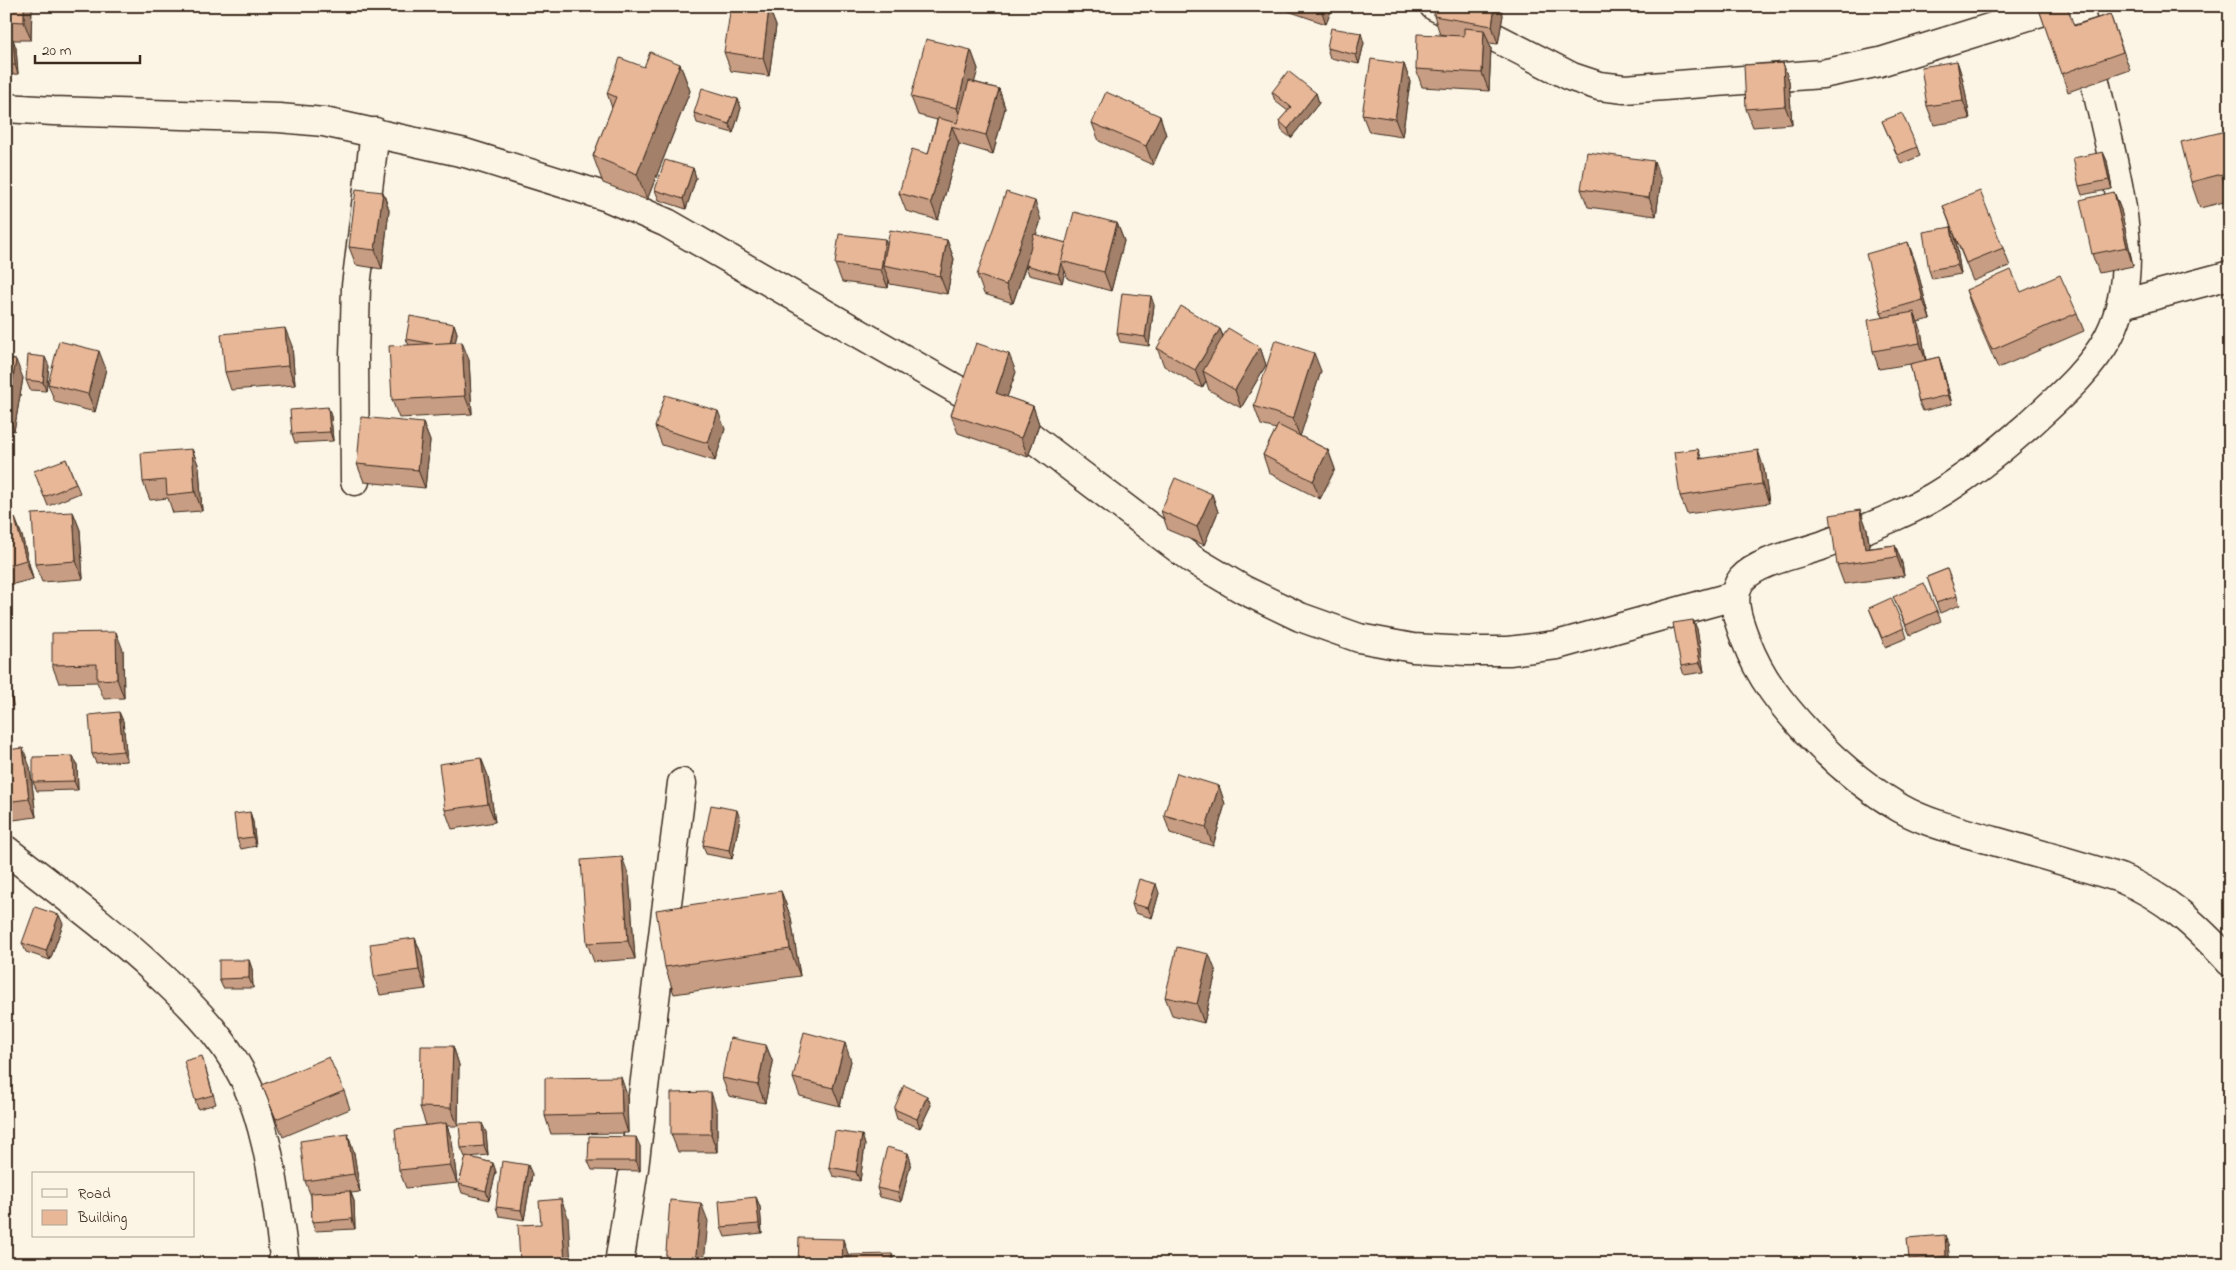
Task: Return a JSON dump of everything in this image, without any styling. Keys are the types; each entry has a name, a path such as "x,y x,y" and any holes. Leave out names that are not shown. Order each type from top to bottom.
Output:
{"street":[{"path":"1434,6 1572,77 1599,86 1624,89 1822,74 1880,62 2060,6"},
{"path":"2079,6 2116,175 2124,234 2126,267 2122,304 2108,337 2085,370 2044,411 2002,448 1949,488 1903,513 1758,568 1746,575 1737,585 1734,596 1741,628 1754,663 1779,703 1818,744 1853,776 1902,809 1952,828 2120,878 2144,888 2163,899 2205,935 2230,962"},
{"path":"6,108 279,118 324,122 375,132 484,159 607,198 666,223 1005,417 1200,564 1244,590 1300,617 1358,638 1413,648 1509,651 1557,645 1734,596"},
{"path":"355,481 356,286 375,132"},
{"path":"2122,304 2230,275"},
{"path":"619,1264 634,1168 682,783"},
{"path":"6,850 120,938 184,998 223,1041 252,1095 266,1141 285,1264"}],"building":[{"path":"6,6 24,6 24,22 6,21"},
{"path":"731,6 769,8 763,58 724,52"},
{"path":"1435,6 1495,6 1492,26 1434,16"},
{"path":"2038,6 2067,6 2074,26 2110,14 2123,52 2061,74"},
{"path":"1331,28 1361,33 1356,55 1327,48"},
{"path":"1464,28 1484,30 1482,73 1416,69 1417,34 1464,36"},
{"path":"6,39 13,39 15,65 6,65"},
{"path":"926,39 971,50 957,108 911,97"},
{"path":"650,52 680,64 637,174 593,156 616,97 607,93 620,58 644,67"},
{"path":"1371,59 1404,64 1395,119 1362,114"},
{"path":"1957,61 1963,101 1927,106 1921,67"},
{"path":"1783,63 1785,106 1746,109 1744,65"},
{"path":"1288,71 1316,93 1288,129 1279,121 1291,107 1272,92"},
{"path":"969,81 999,89 986,135 952,126 931,202 899,193 912,149 928,154 938,118 957,123"},
{"path":"702,88 738,99 729,124 694,113"},
{"path":"1106,92 1160,116 1146,146 1092,123"},
{"path":"1902,113 1917,147 1897,155 1882,121"},
{"path":"2230,130 2230,198 2228,199 2222,174 2191,182 2181,142"},
{"path":"1587,152 1654,161 1649,198 1581,189"},
{"path":"2103,152 2109,180 2079,186 2073,158"},
{"path":"665,160 693,168 683,199 655,190"},
{"path":"356,189 383,192 375,250 349,247"},
{"path":"1980,191 2003,248 1966,263 1943,206"},
{"path":"1006,192 1035,201 1006,285 977,275"},
{"path":"2114,192 2127,247 2092,254 2080,200"},
{"path":"1074,212 1117,223 1104,272 1061,261"},
{"path":"1951,227 1957,265 1929,270 1923,232"},
{"path":"890,230 947,240 940,276 883,265"},
{"path":"839,234 885,239 881,270 835,264"},
{"path":"1034,234 1066,243 1058,274 1026,265"},
{"path":"1908,242 1923,300 1881,312 1866,254"},
{"path":"2011,270 2021,292 2060,275 2077,313 1992,350 1966,290"},
{"path":"1122,293 1151,296 1145,337 1117,333"},
{"path":"1181,306 1220,329 1195,370 1157,348"},
{"path":"1914,312 1920,343 1873,351 1868,320"},
{"path":"410,316 454,324 450,343 434,344 406,339"},
{"path":"285,328 288,366 225,372 221,334"},
{"path":"1228,328 1260,347 1235,390 1203,371"},
{"path":"1275,340 1314,353 1293,419 1254,406"},
{"path":"59,341 99,351 88,394 48,384"},
{"path":"462,342 465,396 392,400 389,346"},
{"path":"976,343 1009,354 996,393 1033,406 1021,438 951,415"},
{"path":"28,355 45,357 43,382 26,380"},
{"path":"1939,357 1948,395 1919,402 1910,364"},
{"path":"6,358 16,360 7,412 6,412"},
{"path":"665,395 718,411 708,443 655,427"},
{"path":"328,407 330,432 292,434 290,410"},
{"path":"361,417 423,423 418,470 357,464"},
{"path":"1278,425 1328,450 1313,481 1263,455"},
{"path":"192,449 195,492 167,495 166,480 143,482 141,453"},
{"path":"1698,449 1700,459 1758,450 1762,484 1680,496 1674,452"},
{"path":"66,459 76,484 44,497 34,471"},
{"path":"1175,478 1212,494 1197,527 1161,511"},
{"path":"1860,510 1865,549 1895,545 1897,557 1837,565 1830,515"},
{"path":"73,512 76,561 35,564 32,514"},
{"path":"15,518 26,560 6,566 6,520"},
{"path":"1947,569 1957,596 1936,603 1927,577"},
{"path":"1924,583 1937,611 1906,625 1893,597"},
{"path":"1891,598 1904,628 1882,638 1869,608"},
{"path":"1693,620 1700,663 1681,666 1673,623"},
{"path":"116,632 117,679 97,680 97,664 52,665 52,633"},
{"path":"119,712 123,751 92,754 89,715"},
{"path":"23,748 29,799 6,802 6,750"},
{"path":"73,756 74,781 33,782 33,757"},
{"path":"481,758 488,804 445,810 439,764"},
{"path":"1177,773 1219,786 1206,827 1164,815"},
{"path":"711,805 737,810 729,850 703,845"},
{"path":"250,812 253,837 237,839 234,814"},
{"path":"622,857 628,941 587,943 581,860"},
{"path":"1139,879 1156,884 1148,908 1132,904"},
{"path":"781,891 790,949 665,967 656,910"},
{"path":"35,907 59,915 46,951 22,943"},
{"path":"415,938 419,970 374,976 370,944"},
{"path":"1177,947 1209,954 1197,1004 1165,997"},
{"path":"219,960 249,960 249,978 219,979"},
{"path":"804,1032 845,1043 833,1088 793,1078"},
{"path":"730,1038 766,1045 758,1085 722,1078"},
{"path":"421,1046 453,1046 451,1108 420,1107"},
{"path":"202,1056 213,1095 195,1100 184,1061"},
{"path":"329,1057 344,1091 276,1119 262,1085"},
{"path":"621,1077 622,1114 545,1116 545,1078"},
{"path":"904,1085 927,1096 917,1119 894,1109"},
{"path":"711,1092 711,1134 671,1134 671,1093"},
{"path":"446,1123 450,1165 399,1170 395,1129"},
{"path":"482,1123 484,1146 461,1148 459,1124"},
{"path":"835,1131 862,1135 856,1172 829,1167"},
{"path":"348,1134 354,1174 305,1181 300,1141"},
{"path":"589,1136 636,1137 636,1161 588,1161"},
{"path":"887,1147 908,1153 898,1193 877,1188"},
{"path":"466,1156 493,1163 486,1191 459,1184"},
{"path":"502,1161 528,1165 521,1210 496,1207"},
{"path":"350,1191 352,1219 312,1222 311,1193"},
{"path":"756,1197 759,1224 721,1227 719,1201"},
{"path":"561,1199 565,1264 520,1264 518,1225 541,1224 539,1201"},
{"path":"670,1200 701,1203 695,1264 665,1264"},
{"path":"1945,1235 1946,1256 1909,1259 1907,1238"},
{"path":"799,1238 843,1239 842,1264 798,1264"},
{"path":"892,1254 892,1264 851,1264 851,1255"},
{"path":"1950,1257 1950,1264 1904,1264"},
{"path":"712,1259 735,1259 735,1264 712,1264"}]}
